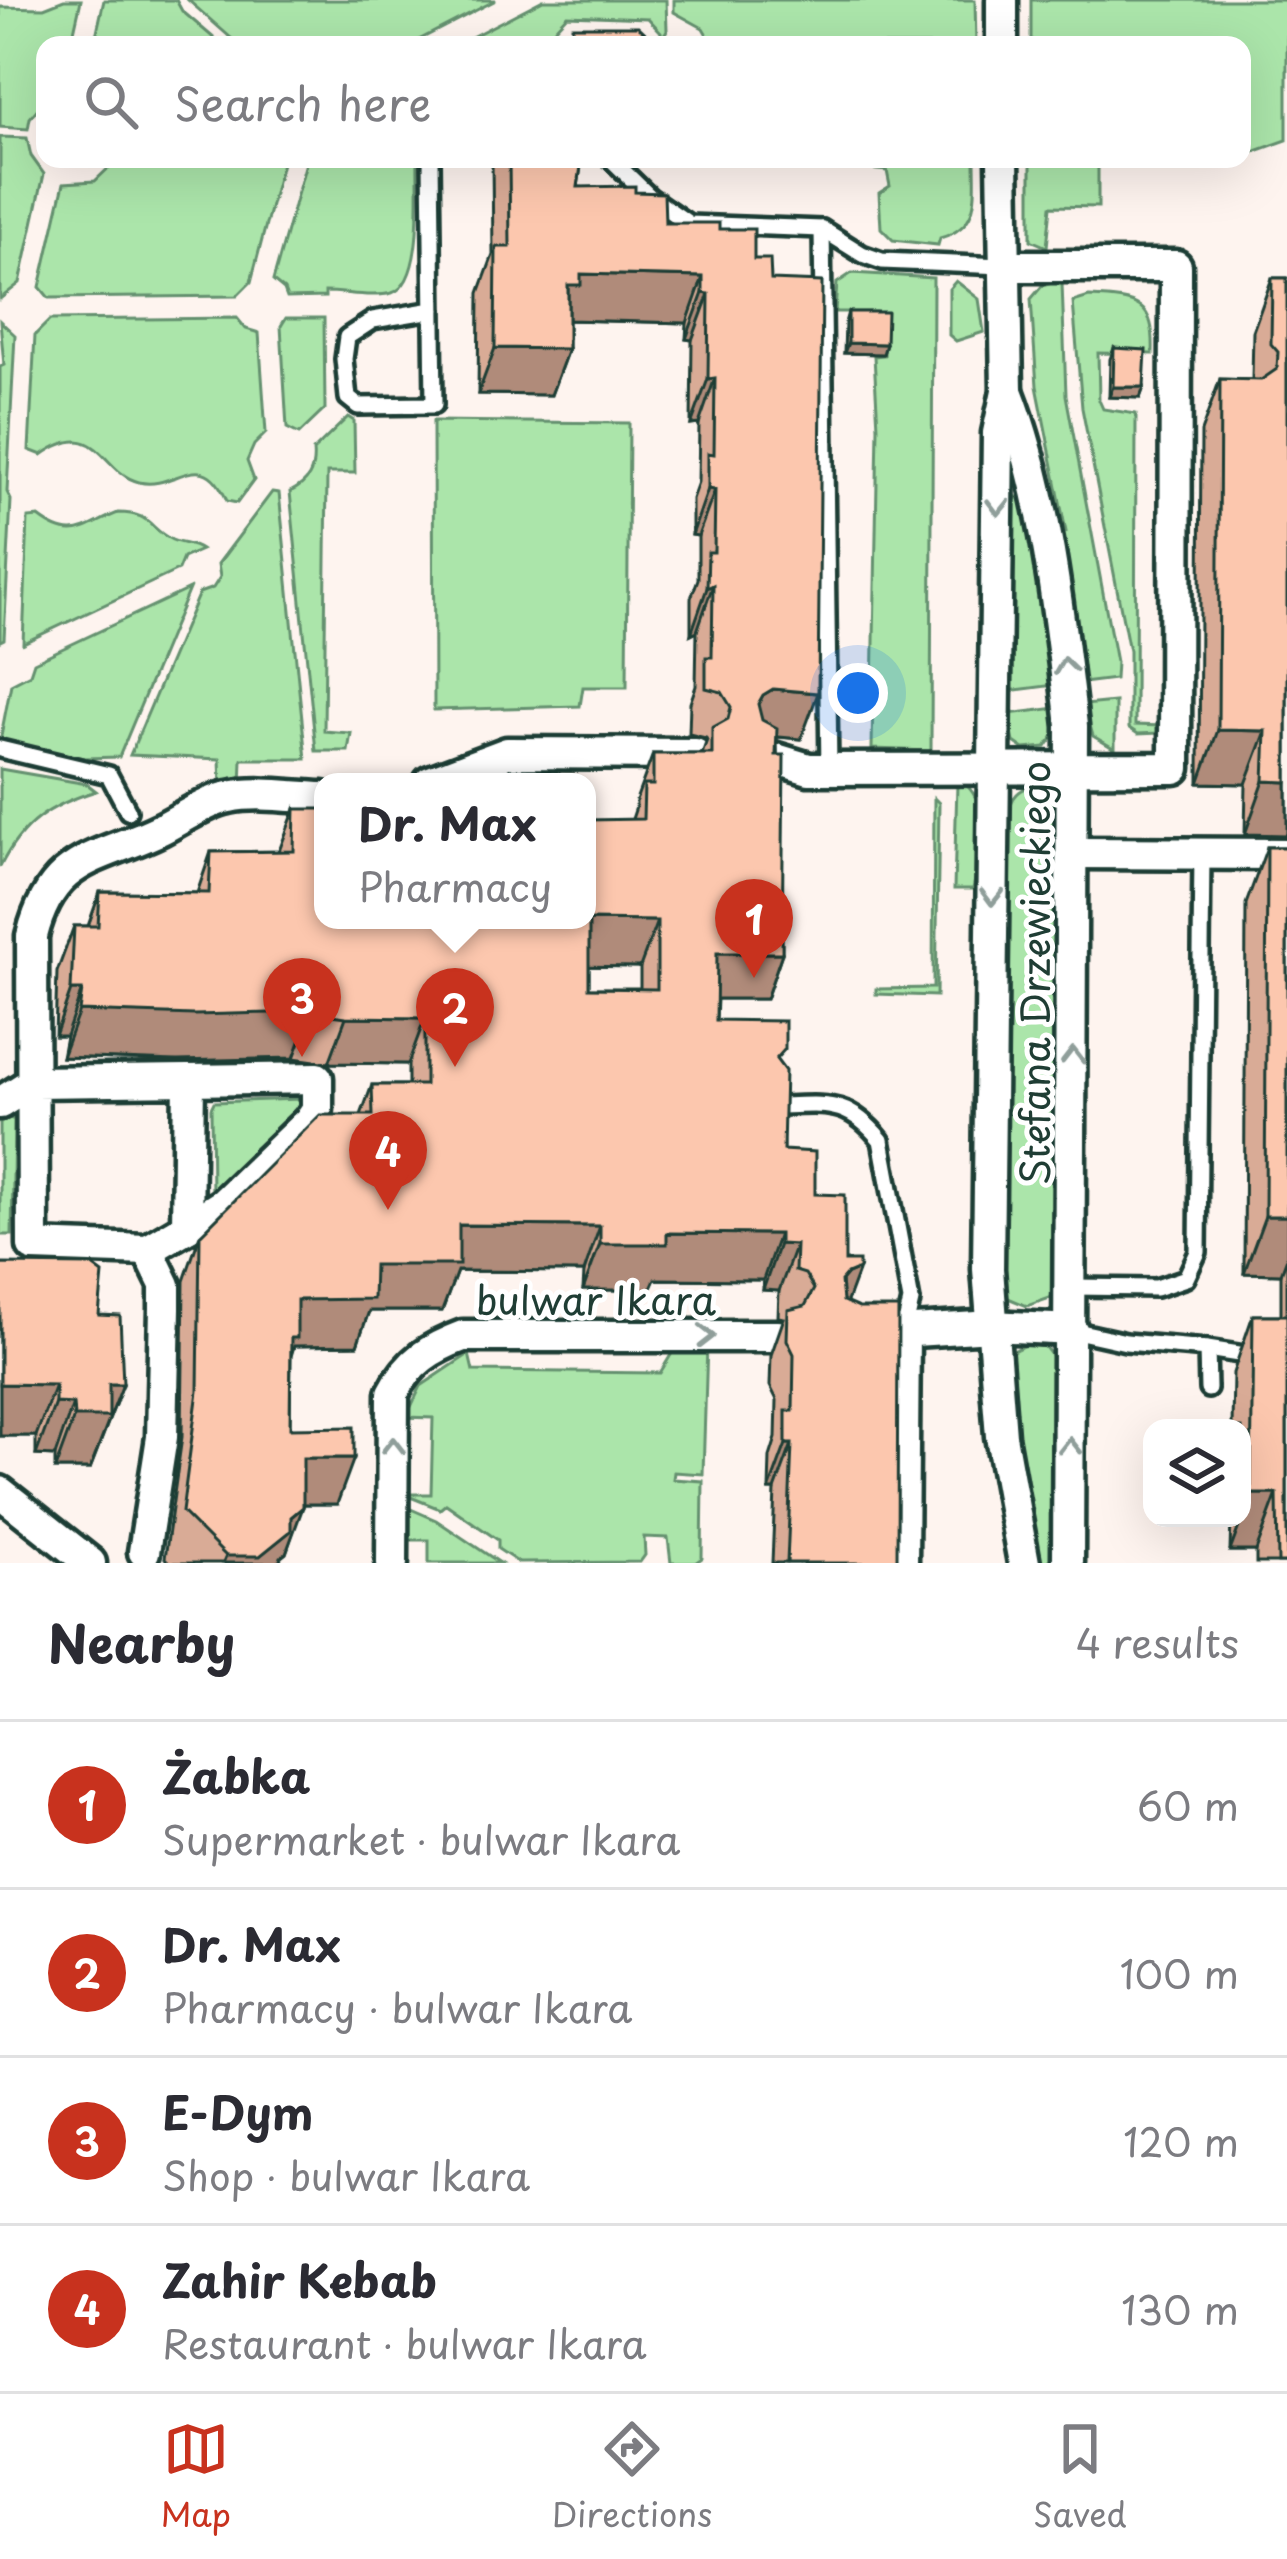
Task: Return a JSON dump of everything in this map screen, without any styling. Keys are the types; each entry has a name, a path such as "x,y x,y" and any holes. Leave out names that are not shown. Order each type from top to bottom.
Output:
{"street":[{"path":"1002,0 1002,36"},
{"name":"Stefana Drzewieckiego","path":"1003,168 1007,391 998,433 988,1269 1001,1436 1024,1563"},
{"path":"760,754 809,770 1175,768 1187,412 1176,266 1003,266"},
{"name":"Stefana Drzewieckiego","path":"1007,391 1021,427 1066,664 1073,768 1068,1563"},
{"path":"454,773 507,753 695,754"},
{"path":"32,1246 32,936 40,909 74,866 228,796 314,798"},
{"path":"1073,853 1287,854"},
{"path":"0,1103 33,1082 317,1078 316,1109 309,1121 223,1204 148,1250 0,1246"},
{"path":"187,1227 189,1080"},
{"path":"144,1552 162,1437 165,1309 165,1285 148,1250"},
{"path":"860,1334 992,1326 1072,1330"},
{"path":"902,1563 904,1332"},
{"name":"bulwar Ikara","path":"392,1563 393,1393 418,1357 463,1336 778,1336"},
{"path":"0,1492 90,1563"}],"lane":[{"path":"431,168 433,310 434,405 358,406 348,398 347,337 373,320 433,310"},
{"path":"620,168 688,224 822,229 882,261 1003,266"},
{"path":"822,229 829,770"},
{"path":"0,749 109,775 128,811"},
{"path":"1072,1287 1156,1288 1186,1278 1198,1252 1202,853"},
{"path":"771,1106 842,1106 881,1139 911,1301 904,1332"},
{"path":"1072,1330 1126,1342 1281,1360"},
{"path":"1208,1349 1208,1389"}],"green space":[{"path":"81,0 73,36 36,36 36,111 28,129 0,127 0,7 44,8"},
{"path":"104,0 176,0 211,36 96,36"},
{"path":"188,0 496,0 426,36 229,36"},
{"path":"543,0 666,0 664,36 648,18 567,15 555,28 555,36 473,36"},
{"path":"674,0 975,0 976,36 708,36 703,28 674,12"},
{"path":"1031,0 1287,0 1287,140 1251,153 1251,36 1031,36"},
{"path":"0,137 27,138 36,168 44,174 20,283 0,299"},
{"path":"109,168 281,168 251,282 237,296 49,298 40,287 64,183 95,181"},
{"path":"304,168 418,168 414,254 403,286 392,293 325,292 325,297 287,298 273,281"},
{"path":"975,168 969,218 940,238 938,245 893,240 881,228 879,193 890,186 887,171 868,169"},
{"path":"1031,168 1098,168 1098,207 1051,206 1047,247 1031,240"},
{"path":"852,273 933,278 931,751 872,749 878,427 874,356 884,355 885,323 875,312 835,312 837,283"},
{"path":"956,281 979,299 984,332 956,341 949,335 949,289"},
{"path":"1062,283 1066,395 1116,662 1115,679 1082,683 1059,536 1066,532 1037,386 1031,299 1042,286"},
{"path":"1089,297 1131,302 1151,323 1153,354 1098,353 1103,409 1136,414 1135,725 1162,726 1159,733 1138,734 1129,728 1129,651 1082,408 1073,302"},
{"path":"237,318 246,329 259,333 266,433 247,461 254,480 237,503 227,501 218,484 198,472 139,482 126,477 88,444 61,444 42,455 29,450 35,335 50,320"},
{"path":"286,318 324,318 325,409 299,434 287,428 281,326"},
{"path":"0,321 15,335 7,492 11,500 4,639 0,641 0,367 4,365"},
{"path":"348,417 354,421 355,473 327,473 324,731 351,733 348,751 316,751 290,492 309,476 313,451"},
{"path":"433,421 629,423 627,687 583,687 580,706 434,710"},
{"path":"272,492 279,493 306,759 242,759 241,786 221,786 220,759 130,755 199,593 213,588 220,577 218,564"},
{"path":"1017,497 1023,503 1055,685 1008,691 1011,505"},
{"path":"118,513 144,518 172,540 201,550 183,558 178,570 23,643 28,518 39,517 71,531"},
{"path":"189,589 119,757 84,758 0,741 11,684 30,674 34,662"},
{"path":"1115,702 1115,749 1093,736 1084,705"},
{"path":"1057,708 1058,730 1046,747 1024,749 1014,742 1008,714"},
{"path":"0,769 87,784 96,791 39,818 0,867"},
{"path":"957,784 966,785 974,795 981,820 973,889 954,889"},
{"path":"1041,785 1059,799 1057,1287 1050,1298 1027,1306 1008,1298 1004,1287 1007,830 1014,798 1023,789"},
{"path":"934,798 939,803 936,996 876,994 876,989 933,988"},
{"path":"301,1099 307,1103 212,1195 214,1102"},
{"path":"5,1116 14,1120 12,1235 0,1235 0,1121"},
{"path":"1031,1342 1045,1347 1055,1360 1054,1563 1037,1563 1019,1473 1006,1366 1013,1351"},
{"path":"707,1344 703,1474 674,1472 673,1479 703,1481 702,1558 695,1563 671,1563 668,1538 644,1537 645,1555 640,1562 519,1563 498,1549 498,1540 446,1504 440,1509 403,1494 431,1494 433,1418 406,1417 421,1386 469,1354 473,1371 660,1373 677,1345"},
{"path":"404,1506 436,1520 500,1563 429,1563 429,1540 403,1540"}],"building":[{"path":"572,26 638,26 649,36 572,36"},
{"path":"509,168 581,168 578,187 635,186 635,192 664,193 665,223 719,223 719,229 754,229 754,259 770,259 771,280 822,282 818,693 773,689 758,704 762,720 777,728 776,755 784,755 782,953 717,953 716,1020 785,1021 785,1049 776,1059 785,1071 783,1150 815,1152 815,1194 845,1195 845,1261 859,1261 859,1269 841,1281 843,1301 859,1308 898,1308 897,1563 787,1563 792,1444 786,1444 786,1411 793,1411 794,1354 787,1340 788,1310 805,1306 814,1289 805,1274 795,1271 796,1245 779,1244 779,1234 667,1233 667,1244 600,1244 600,1226 459,1225 459,1265 374,1265 373,1299 297,1300 297,1338 291,1338 290,1428 354,1427 354,1458 303,1458 303,1507 291,1517 291,1531 260,1556 226,1556 182,1512 198,1391 200,1235 320,1115 373,1115 372,1085 425,1085 425,1018 311,1012 79,1011 82,990 71,990 74,926 98,926 100,892 209,893 211,852 294,851 295,809 314,809 314,929 589,929 589,988 657,989 657,921 596,920 596,820 643,819 644,785 653,785 653,754 712,754 712,728 728,719 731,707 722,692 706,688 706,657 712,657 713,585 707,588 708,552 714,552 715,490 708,489 708,453 714,454 715,378 708,379 709,294 703,293 703,277 581,274 581,285 568,285 568,349 495,348 496,247 510,247"},
{"path":"1272,278 1287,278 1287,782 1264,781 1266,731 1218,730 1220,379 1261,380 1277,369 1278,352 1271,344"},
{"path":"848,312 887,312 886,344 848,343"},
{"path":"1114,348 1146,350 1144,387 1113,387"},
{"path":"1267,847 1287,847 1287,1216 1265,1216"},
{"path":"0,1264 91,1265 103,1274 99,1315 120,1316 123,1384 109,1384 109,1417 74,1417 73,1404 55,1403 55,1385 0,1384"},
{"path":"1253,1315 1287,1315 1287,1563 1278,1563 1277,1494 1251,1494"}],"place":[{"name":"Żabka","path":"754,978"},
{"name":"E-Dym","path":"302,1057"},
{"name":"Dr. Max","path":"455,1067"},
{"name":"Zahir Kebab","path":"388,1210"}]}
